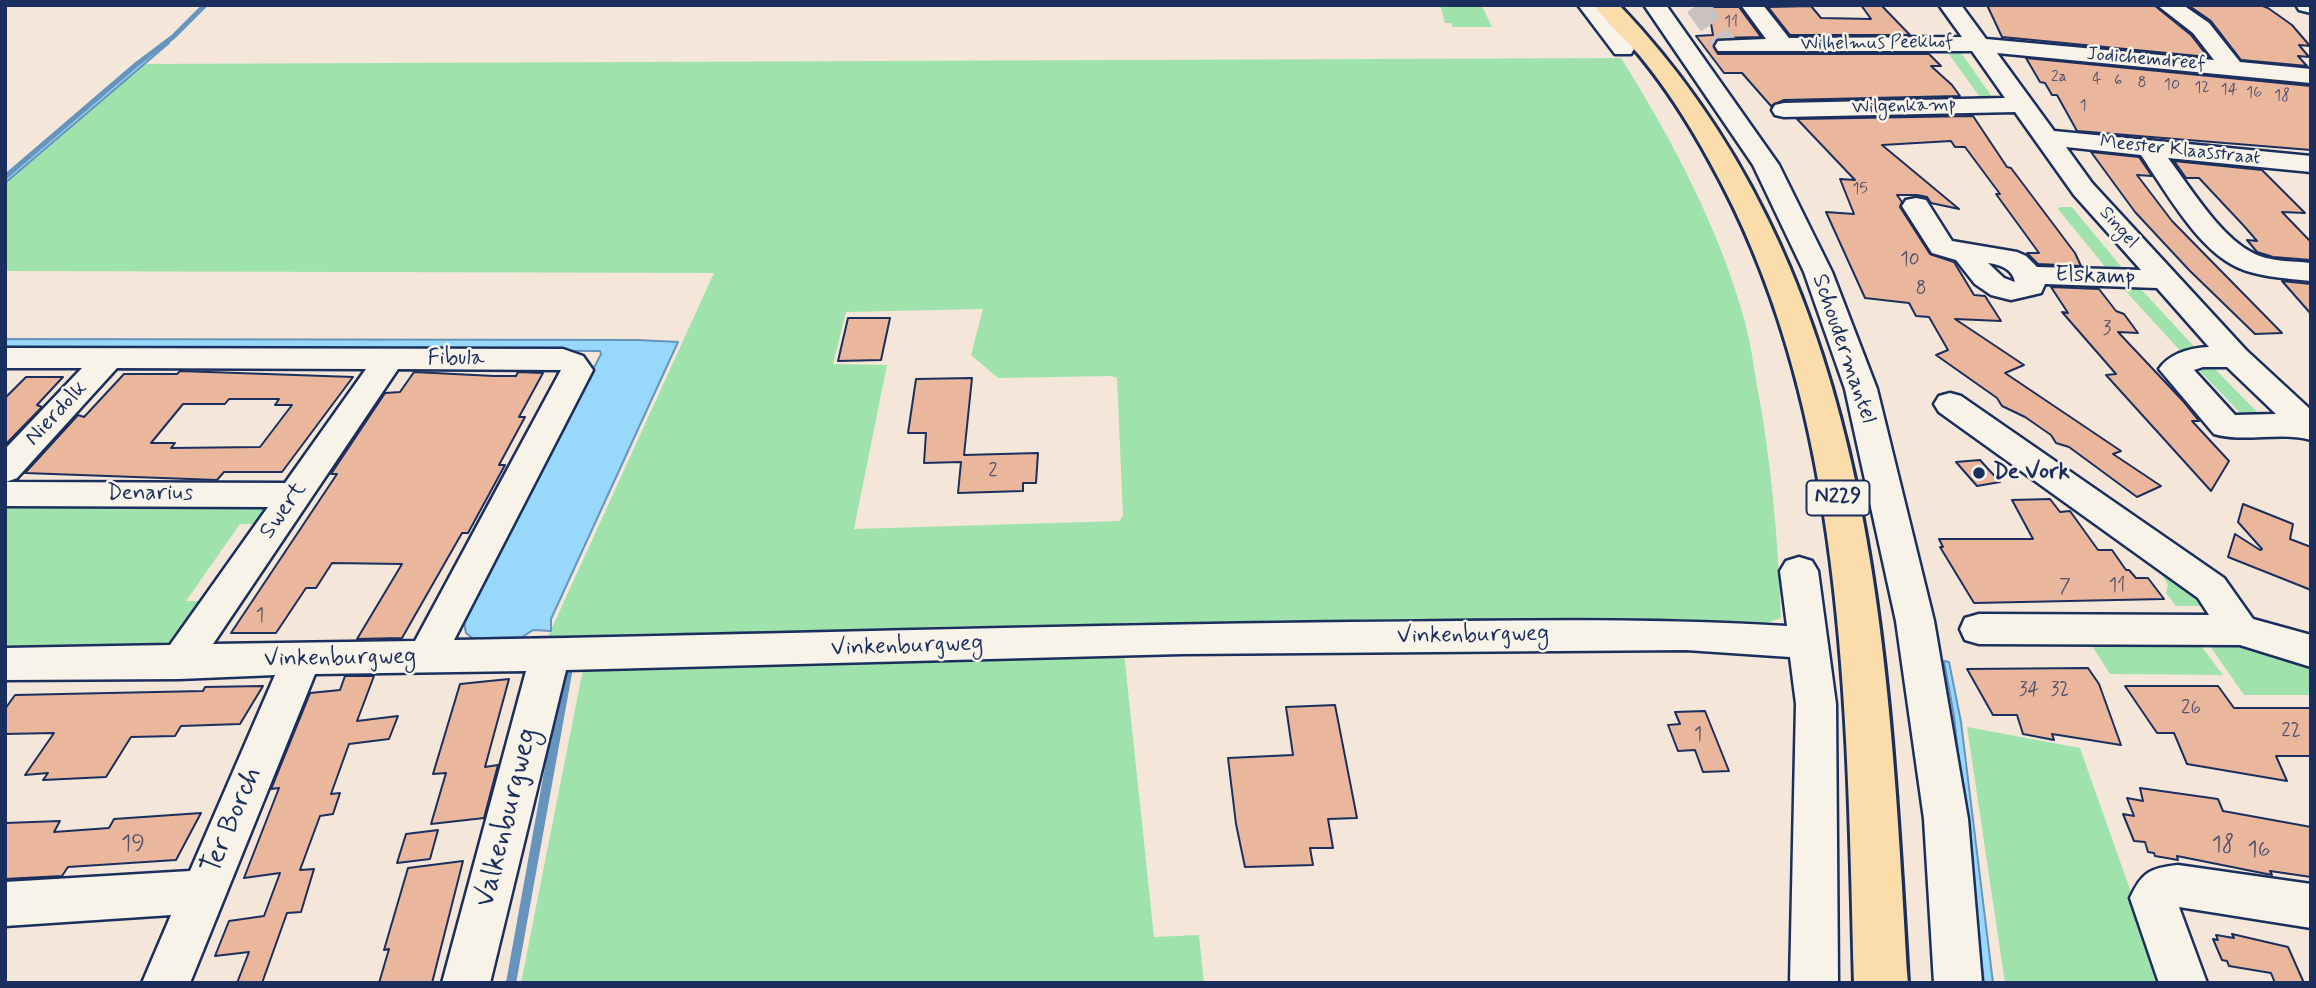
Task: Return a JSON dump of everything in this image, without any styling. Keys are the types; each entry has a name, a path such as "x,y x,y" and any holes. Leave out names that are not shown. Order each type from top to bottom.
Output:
{"main road":[{"name":"Schoudermantel","path":"1606,5 1637,52 1711,139 1753,218 1779,275 1804,351 1828,442 1849,558 1874,805 1881,983"},
{"name":"Schoudermantel","path":"1629,5 1637,52"}],"street":[{"name":"Schoudermantel","path":"1589,5 1637,52"},
{"name":"Schoudermantel","path":"1655,5 1766,165 1818,272 1861,388 1915,621 1946,819 1958,983"},
{"name":"Wilhelmus Peekhof","path":"1752,5 1783,45 1969,44"},
{"path":"2168,5 2201,28 2233,69"},
{"name":"Singel","path":"1941,10 2024,105 2084,189 2163,279 2235,357 2308,427"},
{"name":"Jodichemdreef","path":"1969,44 2233,69 2308,79"},
{"path":"1726,46 1783,45"},
{"name":"Wilgenkamp","path":"1784,110 2024,105"},
{"name":"Meester Klaasstraat","path":"2048,138 2311,164"},
{"path":"2148,147 2184,198 2233,253 2260,265 2311,272"},
{"name":"Elskamp","path":"1916,206 1942,247 1966,254 2002,256 2020,264 2027,275 2163,279"},
{"path":"2235,357 2185,359 2175,369 2226,426 2308,427"},
{"name":"Fibula","path":"5,358 562,359 572,363 578,370 426,657"},
{"name":"Nierdolk","path":"5,470 108,358"},
{"name":"Swert","path":"178,663 389,359"},
{"path":"1950,404 2211,589 2240,630"},
{"name":"Denarius","path":"5,494 295,495"},
{"path":"1799,571 1816,704 1814,983"},
{"path":"1979,629 2240,630 2311,651"},
{"name":"Vinkenburgweg","path":"8,668 1182,639 1686,635 1808,643"},
{"name":"Valkenburgweg","path":"467,983 550,653"},
{"name":"Ter Borch","path":"166,983 301,660"},
{"path":"2183,983 2154,903 2153,898 2161,888 2178,886 2311,906"},
{"path":"5,904 204,891"}],"green space":[{"path":"1440,5 1492,5 1482,6 1492,27 1453,27 1451,23 1445,23"},
{"path":"1943,46 1957,47 1995,101 1982,100"},
{"path":"1621,58 1659,121 1693,186 1722,253 1745,322 1770,468 1781,618 1766,623 545,643 714,273 5,271 5,177 137,64","holes":["983,309 971,355 998,378 1117,378 1123,516 1119,521 854,529 887,365 833,364 846,312"]},
{"path":"2072,207 2128,275 2111,274 2058,209"},
{"path":"2120,285 2138,286 2201,354 2185,356"},
{"path":"2207,361 2265,420 2247,420 2193,364"},
{"path":"2026,474 2038,474 2209,606 2176,606 2166,593 2168,585 2162,574"},
{"path":"5,503 261,503 268,508 266,524 240,524 186,601 211,601 172,654 5,657"},
{"path":"2087,638 2195,638 2223,675 2110,674"},
{"path":"2205,639 2227,639 2311,660 2311,695 2244,695"},
{"path":"1124,653 1154,937 1199,935 1204,983 521,983 584,664"},
{"path":"1967,727 2080,748 2163,983 2005,983"}],"water":[{"path":"163,43 169,43 5,183 5,177"},
{"path":"5,339 678,342 551,619 551,631 533,630 516,641 476,641 466,633 464,622 601,354 600,351 5,348"},
{"path":"1944,661 1949,662 1961,722 1993,983 1984,983 1954,716"}],"building":[{"path":"1861,5 1881,5 1910,35 1790,35 1768,7 1811,6 1821,18 1871,19"},
{"path":"1987,5 2154,5 2191,35 2208,57 2002,37"},
{"path":"2188,5 2260,5 2268,8 2292,25 2310,46 2299,45 2309,57 2298,56 2307,66 2241,60 2211,21"},
{"path":"1708,7 1739,7 1761,37 1718,38 1713,47 1718,54 1929,54 1941,66 1931,66 1960,96 1784,100 1771,106 1742,73 1724,73 1696,36 1713,35"},
{"path":"2026,58 2311,86 2311,150 2077,131 2057,95 2052,95 2045,83 2040,82"},
{"path":"1973,116 2007,167 2011,168 2075,253 2081,266 2038,264 2027,253 2039,253 1965,147 1955,147 1951,141 1882,145 1959,209 1931,203 1927,197 1897,195 1902,202 1900,207 1930,254 1954,262 1974,295 1985,296 2001,321 1955,319 2024,365 2005,373 2121,451 2113,454 2161,486 2137,497 2069,447 2056,443 2051,435 2025,417 2002,406 1997,398 1936,355 1948,350 1929,317 1916,316 1909,303 1865,298 1826,212 1854,214 1840,179 1855,180 1797,119"},
{"path":"2091,152 2139,157 2152,176 2137,175 2172,221 2282,333 2255,334 2189,270 2135,212"},
{"path":"2174,161 2262,170 2305,213 2282,212 2311,242 2311,260 2273,257 2257,252 2247,240 2257,241 2244,226 2199,178 2186,178"},
{"path":"2282,281 2311,284 2311,314"},
{"path":"2051,287 2099,289 2116,311 2124,314 2138,333 2118,332 2183,401 2199,421 2192,421 2229,461 2211,491 2106,375 2116,374 2062,312 2068,313"},
{"path":"848,318 890,318 881,360 838,361"},
{"path":"180,371 353,377 282,472 224,472 217,480 25,473 78,415 84,417 124,374 177,374","holes":["229,399 279,399 275,405 292,405 260,447 171,448 175,443 151,443 183,404 225,404"]},
{"path":"414,372 494,376 516,376 518,372 543,373 519,417 525,417 499,465 505,465 468,533 462,533 402,638 357,639 402,564 332,563 316,588 306,588 276,633 231,633 337,474 331,474 385,393 400,392"},
{"path":"26,377 63,377 37,405 42,407 5,445 5,398"},
{"path":"972,378 964,455 1038,453 1036,483 1023,483 1023,491 958,493 961,462 924,463 926,433 908,433 916,379"},
{"name":"De Vork","path":"1980,460 2000,482 1977,486 1956,462"},
{"path":"2050,499 2060,512 2070,511 2098,550 2112,550 2126,570 2136,578 2148,578 2164,599 1974,603 1940,547 1943,547 1939,539 2033,539 2012,500"},
{"path":"2243,504 2293,524 2290,539 2311,547 2311,590 2228,557 2235,534 2262,549 2238,522"},
{"path":"2088,668 2099,684 2121,745 2052,734 2054,740 2023,734 2017,715 1993,715 1967,669"},
{"path":"345,676 374,676 357,721 398,716 389,739 349,744 331,794 340,793 333,814 320,816 300,870 314,869 301,912 287,913 262,983 237,983 249,952 215,956 229,921 264,916 280,873 244,878 279,788 271,789 310,693 340,690"},
{"path":"509,679 485,767 498,765 484,818 431,824 446,773 433,774 460,684"},
{"path":"263,686 240,724 181,726 175,736 131,737 106,777 43,780 48,773 25,775 54,733 5,734 5,709 15,695 203,691 205,687"},
{"path":"2125,686 2218,686 2234,708 2311,708 2311,756 2276,756 2287,781 2187,764 2174,733 2157,733"},
{"path":"1335,705 1357,818 1328,819 1333,848 1310,848 1313,865 1245,867 1236,824 1228,758 1293,755 1286,707"},
{"path":"1705,711 1729,771 1703,772 1695,750 1678,751 1668,725 1680,724 1675,712"},
{"path":"2140,788 2218,799 2223,811 2311,827 2311,877 2270,871 2272,875 2177,856 2178,860 2155,856 2154,853 2148,852 2145,842 2134,841 2123,814 2134,816 2127,798 2143,801"},
{"path":"201,813 176,860 68,867 62,876 5,879 5,823 60,821 54,832 109,828 114,819"},
{"path":"438,830 430,859 397,863 406,834"},
{"path":"463,861 432,983 379,983 389,949 384,950 408,868"},
{"path":"2232,934 2288,947 2304,983 2275,983 2271,973 2229,966 2227,961 2222,960 2213,939 2218,940 2216,935 2234,938"}],"waterway":[{"path":"5,177 137,64 173,37 205,5"},
{"path":"511,983 567,673"}],"tunnel":[{"path":"1697,5 1726,46"}],"place":[{"name":"De Vork","path":"1979,473"}]}
